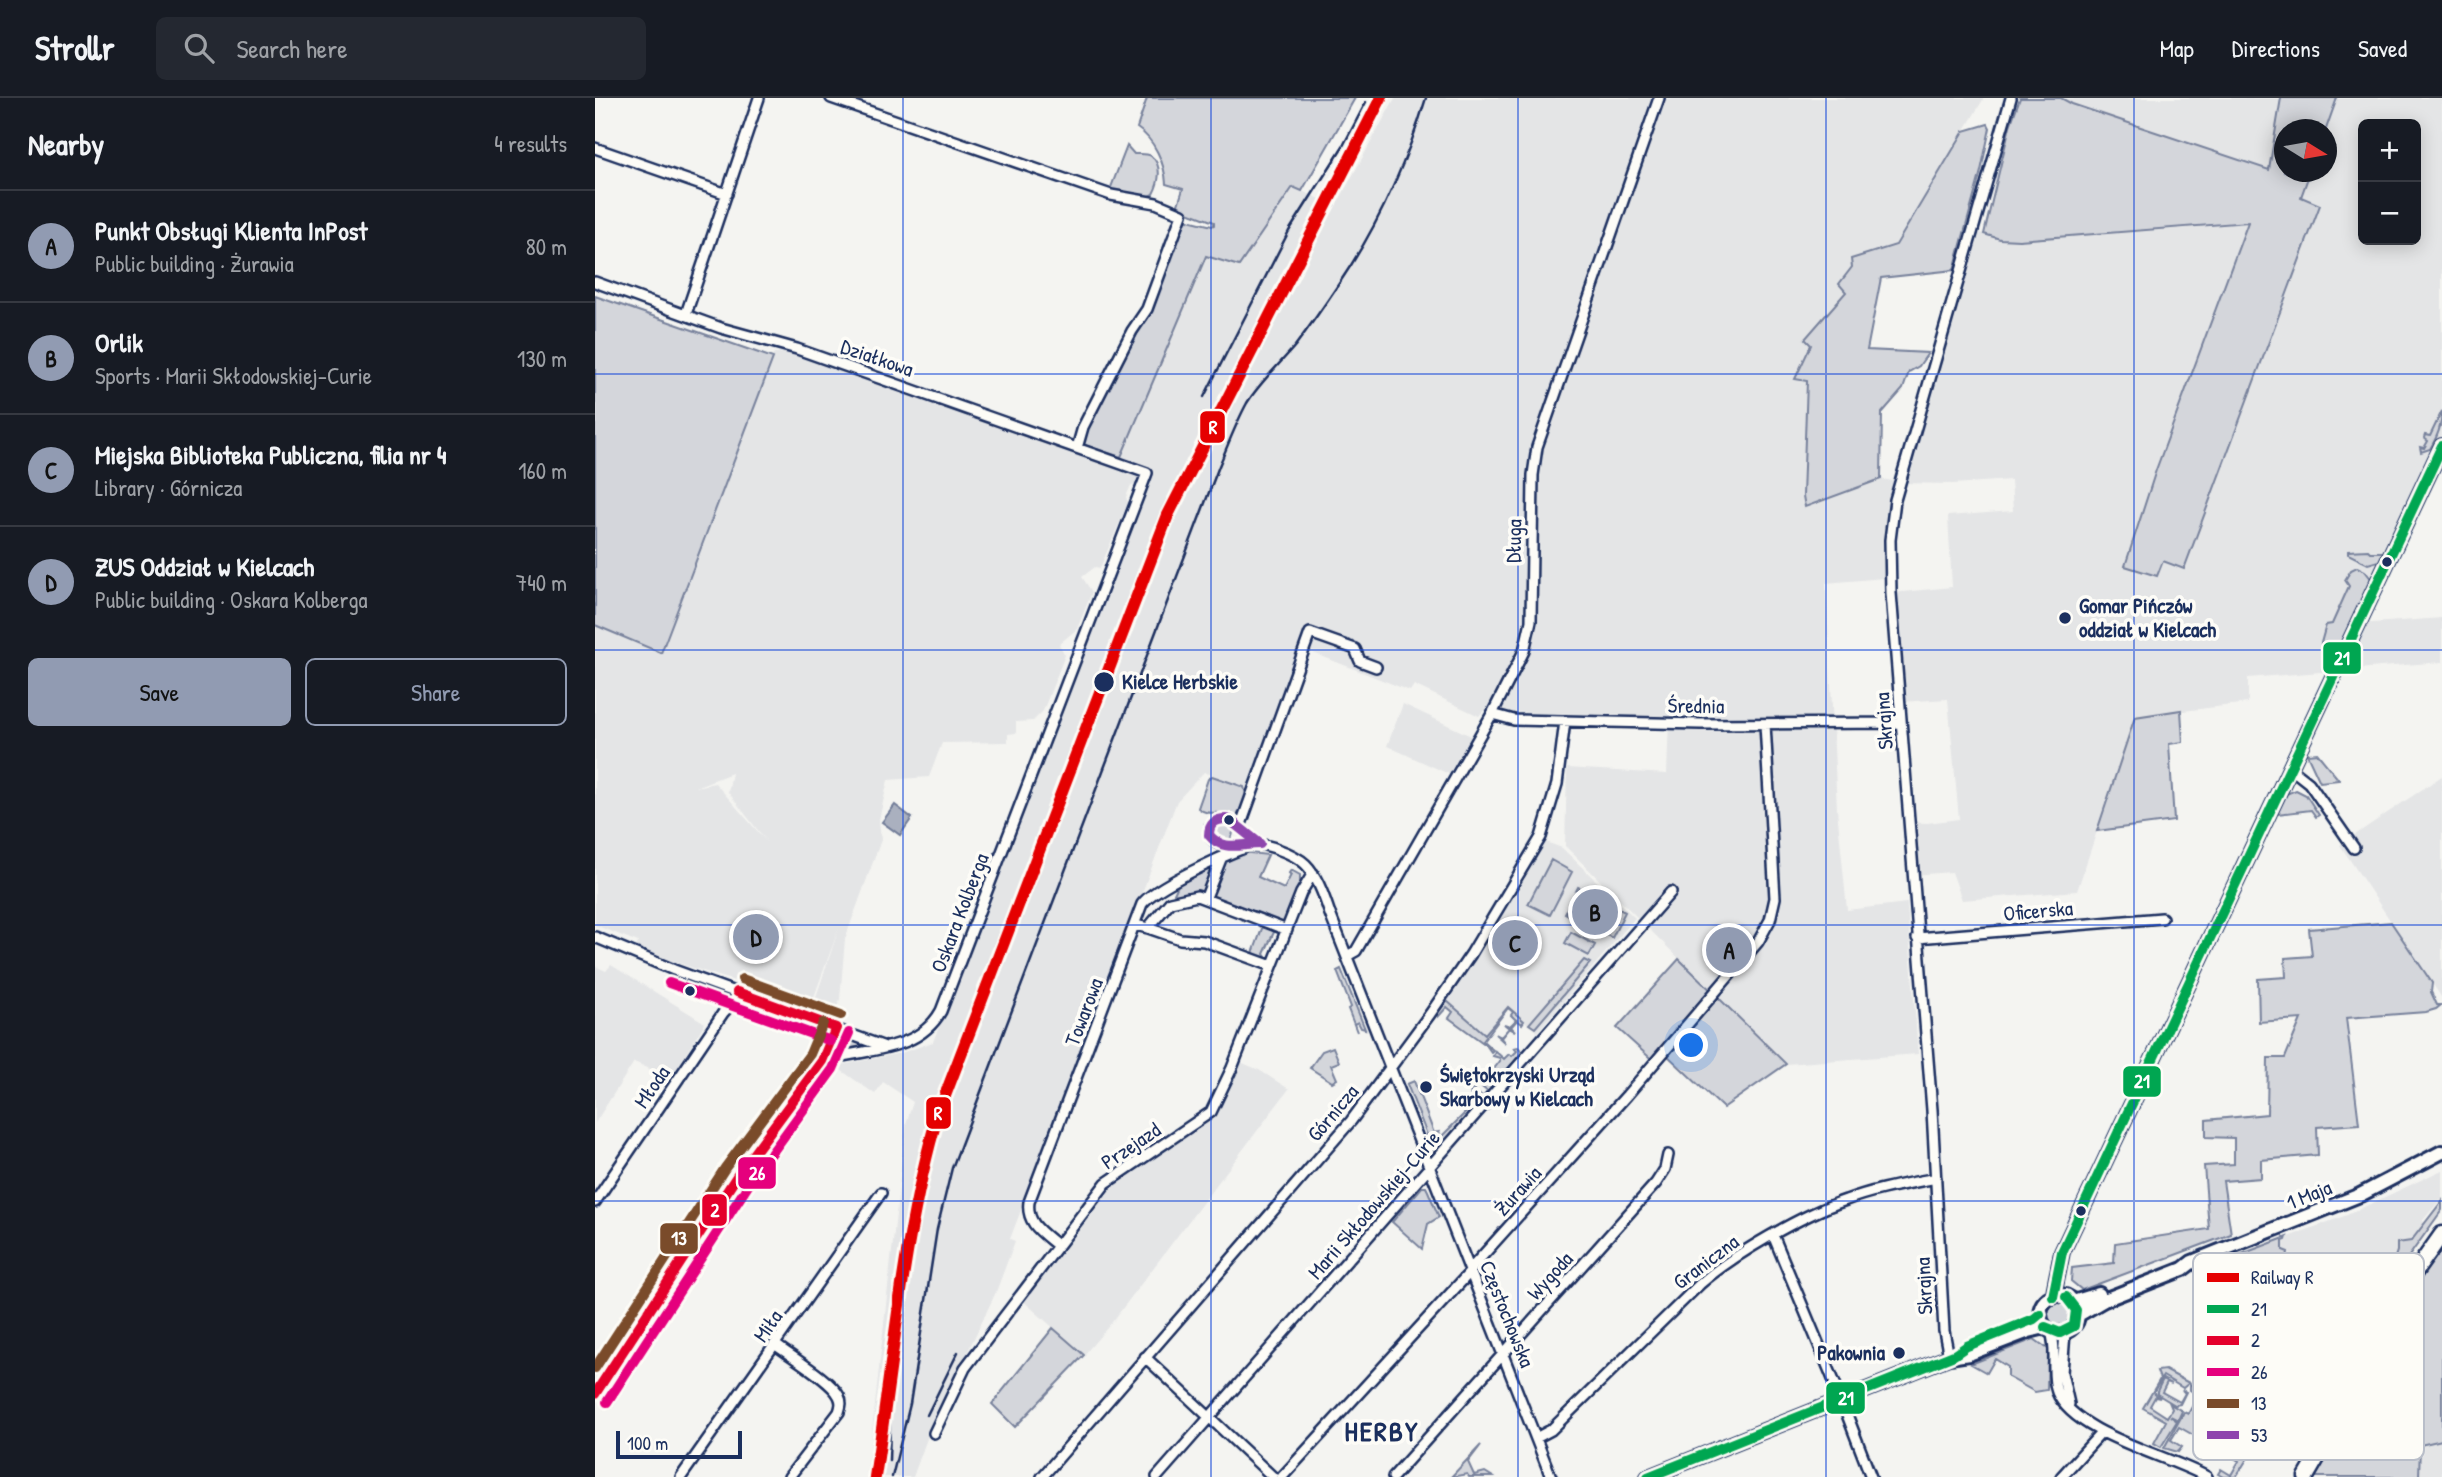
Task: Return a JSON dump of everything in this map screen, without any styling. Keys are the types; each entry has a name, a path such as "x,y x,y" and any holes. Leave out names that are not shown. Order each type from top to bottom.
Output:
{"main road":[{"path":"2424,1260 2442,1234"},
{"path":"2307,1477 2317,1460"}],"street":[{"path":"686,314 759,98"},
{"path":"831,98 1111,195 1156,203 1182,214 1147,309 1132,331 1083,427 1076,448"},
{"name":"Długa","path":"1347,956 1356,951 1521,659 1529,633 1533,475 1539,436 1659,98"},
{"name":"Skrajna","path":"1952,1356 1944,1332 1936,1178 1901,723 1890,540 1895,500 2011,98"},
{"path":"595,148 727,194"},
{"name":"Działkowa","path":"595,282 721,328 797,349 1147,473"},
{"path":"1952,1356 1969,1354 2029,1331 2065,1332 2074,1325 2067,1303 2062,1252 2442,446"},
{"name":"Oskara Kolberga","path":"822,1062 843,1054 887,1048 917,1036 931,1025 941,1011 1147,473"},
{"path":"1240,827 1310,633 1355,649 1360,661 1376,667"},
{"name":"Średnia","path":"1492,714 1509,720 1565,722 1901,723"},
{"name":"Górnicza","path":"1042,1477 1351,1121 1471,954 1541,837 1557,784 1565,722"},
{"name":"Żurawia","path":"1282,1477 1471,1271 1627,1095 1750,951 1770,920 1775,898 1765,724"},
{"path":"2290,768 2309,783 2354,848"},
{"path":"1258,844 1227,819 1218,819 1210,826 1209,835 1215,843 1226,846 1258,844 1289,855 1306,865 1313,873"},
{"name":"Towarowa","path":"1058,1246 1032,1223 1030,1202 1147,898 1177,880 1258,844"},
{"path":"1206,897 1221,859"},
{"name":"Częstochowska","path":"1313,873 1551,1477"},
{"name":"Przejazd","path":"934,1433 965,1368 1106,1184 1211,1112 1232,1068 1301,894 1313,873"},
{"path":"1148,928 1170,902 1177,880"},
{"name":"Marii Skłodowskiej-Curie","path":"1157,1477 1671,892"},
{"path":"1170,902 1197,896 1206,897 1287,930"},
{"name":"Oficerska","path":"1917,938 2162,918"},
{"path":"1135,925 1180,939 1204,941 1272,966"},
{"path":"595,937 666,967 887,1048"},
{"name":"Młoda","path":"595,1202 723,1013 735,1000 737,992"},
{"path":"595,1394 733,1182 822,1062 836,1028"},
{"name":"Wygoda","path":"1393,1477 1656,1183 1665,1169 1668,1155"},
{"name":"1 Maja","path":"2214,1253 2357,1196 2440,1155"},
{"name":"Graniczna","path":"1536,1438 1551,1430 1709,1276 1773,1235 1844,1200 1936,1178"},
{"name":"Miła","path":"681,1477 881,1193"},
{"path":"1773,1235 1871,1477"},
{"name":"1 Maja","path":"2067,1303 2104,1300 2183,1269 2193,1262"},
{"path":"1648,1477 1952,1356 1967,1346 2035,1319 2040,1314 2043,1303 2067,1303"},
{"path":"2040,1314 2048,1330 2057,1391 2073,1412 2102,1432 2207,1477"},
{"path":"2065,1332 2062,1373 2064,1388 2073,1412"},
{"path":"776,1345 827,1383 837,1392 842,1404 839,1412 789,1477"},
{"path":"1145,1357 1273,1477"},
{"path":"2061,1477 2102,1432"},
{"path":"2181,1477 2189,1468"}],"shaded area":[{"path":"1147,98 1355,98 1302,191 1293,187 1239,266 1206,256 1121,457 1081,444 1087,426 1149,312 1184,219 1214,225 1214,222 1177,208 1183,189 1166,184 1157,152 1149,138 1137,128"},
{"path":"1395,98 1984,98 1896,245 1851,259 1852,267 1839,284 1846,292 1805,339 1811,345 1796,379 1807,381 1803,496 1805,507 1881,479 1899,482 1974,231 2000,239 2019,240 2249,222 2156,470 2125,565 2156,576 2163,561 2184,569 2320,206 2301,197 2306,182 2337,182 2337,119 2330,119 2337,98 2442,98 2442,446 2359,624 2442,618 2442,662 2248,678 2248,703 2135,717 2077,891 1962,900 1952,872 1912,875 1909,822 1959,819 1948,699 1900,702 1891,593 1885,591 1884,578 1826,583 1837,809 1847,910 1907,903 1918,1054 1786,1064 1565,846 1567,768 1667,774 1669,719 1483,711 1479,716 1414,685 1410,691 1306,650 1252,790 1204,772 1177,801 1010,1239 1015,1241 996,1292 929,1433 913,1477 867,1477 906,1124 913,1102 883,1082 875,1094 835,1066 901,1053 933,1042 1154,472 1121,457 1206,256 1239,265 1293,187 1336,206","holes":["2011,480 2013,511 1948,516 1952,587 1892,593 1895,500 1899,483 1953,484"]},
{"path":"2020,98 2061,98 2269,170 2274,140 2274,182 2306,182 2301,197 2320,205 2184,569 2163,561 2157,576 2125,566 2156,470 2248,222 2019,240 2000,239 1984,234 2010,126"},
{"path":"2061,98 2281,98 2278,119 2274,119 2269,170"},
{"path":"2281,98 2337,98 2330,119 2278,119"},
{"path":"1988,124 1990,128 1981,171 1954,270 1881,278 1867,350 1928,353 1919,366 1909,372 1903,389 1882,413 1881,479 1805,507 1803,496 1807,381 1795,379 1811,345 1805,339 1846,292 1839,284 1852,267 1851,259 1896,245 1964,131"},
{"path":"1127,146 1134,154 1151,156 1157,164 1157,185 1153,194 1145,198 1110,190"},
{"path":"595,296 773,358 661,653 595,625"},
{"path":"784,352 1144,475 1136,485 1131,485 1126,497 1128,503 1100,568 1095,567 1082,577 1092,592 1077,629 1059,644 1065,655 1043,711 1033,721 1016,722 1016,733 1008,734 1008,742 942,743 929,777 888,780 879,820 881,840 845,939 840,999 834,1016 812,1009 839,928 811,1005 636,950 638,942 595,925 595,625 661,652 774,353","holes":["732,773 728,792 767,842 715,783 695,787"]},
{"path":"2442,411 2435,440 2430,449 2421,452 2420,447 2424,448 2428,441 2424,438 2425,435 2430,436"},
{"path":"2348,551 2385,552 2382,560 2368,564 2348,554"},
{"path":"2357,567 2365,571 2372,580 2338,650 2324,655 2321,643 2326,625 2332,624 2349,586 2345,580 2351,570"},
{"path":"1403,704 1471,736 1449,774 1387,746"},
{"path":"2181,710 2183,742 2169,744 2174,821 2097,831 2135,717"},
{"path":"2317,753 2339,780 2320,782 2307,754"},
{"path":"1212,776 1244,787 1246,795 1239,817 1198,808 1208,779"},
{"path":"2442,776 2442,998 2340,845"},
{"path":"2296,790 2306,795 2319,815 2316,817 2311,810 2277,814 2286,794"},
{"path":"1224,823 1230,826 1233,832 1230,838 1224,841 1218,838 1215,832 1218,826"},
{"path":"1546,842 1562,848 1635,918 1537,1032 1509,1007 1486,1034 1447,1001 1483,948"},
{"path":"1241,852 1268,855 1258,877 1284,889 1291,870 1300,875 1300,885 1283,924 1210,896 1223,862"},
{"path":"1551,860 1572,872 1550,915 1528,904"},
{"path":"1214,865 1205,890 1178,897 1174,894 1179,883"},
{"path":"1578,887 1625,912 1612,938 1565,913"},
{"path":"2391,922 2432,983 2431,992 2437,1005 2441,1005 2426,1012 2346,1018 2359,1124 2317,1127 2318,1155 2261,1160 2261,1178 2223,1181 2231,1234 2082,1290 2071,1281 2072,1268 2114,1263 2115,1243 2209,1229 2204,1166 2234,1164 2234,1138 2206,1137 2206,1120 2267,1114 2268,1058 2285,1058 2301,1019 2259,1022 2258,979 2286,977 2285,958 2312,956 2309,929"},
{"path":"1264,923 1277,930 1264,954 1268,960 1252,956"},
{"path":"1571,932 1595,945 1589,956 1565,943"},
{"path":"1679,959 1786,1064 1723,1108 1667,1055 1659,1066 1617,1028"},
{"path":"1584,960 1590,963 1535,1028 1529,1024"},
{"path":"611,965 705,1023 671,1078 634,1062 595,1123 595,966 606,971"},
{"path":"1341,969 1365,1029 1361,1028 1358,1022 1354,1024 1357,1032 1348,1009 1351,1007 1337,971"},
{"path":"1447,1001 1485,1034 1508,1007 1524,1021 1522,1024 1517,1020 1511,1027 1515,1031 1504,1024 1510,1026 1516,1020 1508,1008 1483,1041 1493,1050 1491,1052 1486,1045 1449,1018 1453,1012 1447,1007 1438,1017 1437,1014"},
{"path":"848,1038 868,1045 836,1051 841,1042"},
{"path":"1333,1047 1339,1062 1331,1065 1337,1079 1332,1082 1310,1068 1322,1051"},
{"path":"1518,1047 1523,1052 1488,1092 1477,1080 1486,1079 1500,1061 1500,1058 1493,1056 1495,1051 1504,1059 1517,1051 1514,1048"},
{"path":"1238,1061 1259,1070 1289,1089 1113,1321 1084,1355 1021,1299 1076,1231 1107,1187 1214,1115"},
{"path":"1414,1081 1434,1133 1439,1132 1441,1137 1471,1107 1467,1104 1462,1108 1459,1102 1462,1106 1471,1097 1470,1089 1483,1098 1437,1151 1433,1150 1407,1084"},
{"path":"2442,1170 2442,1198 2423,1220 2424,1224 2410,1241 2397,1243 2397,1253 2245,1253 2347,1215"},
{"path":"1422,1187 1426,1187 1439,1217 1428,1224 1422,1249 1392,1222"},
{"path":"2442,1201 2442,1210 2411,1253 2396,1253 2397,1243 2411,1241"},
{"path":"2287,1237 2283,1241 2283,1250 2288,1253 2245,1253"},
{"path":"2442,1244 2442,1440 2424,1444 2424,1271"},
{"path":"2059,1301 2069,1305 2073,1315 2069,1325 2059,1329 2049,1325 2045,1315 2049,1305"},
{"path":"1053,1328 1084,1355 1015,1427 992,1404"},
{"path":"2034,1339 2048,1349 2047,1390 2035,1392 2008,1377 2008,1367 1995,1359 1987,1373 1971,1364"},
{"path":"2165,1370 2189,1383 2183,1388 2163,1376 2154,1391 2160,1398 2155,1397 2150,1406 2167,1417 2172,1409 2170,1404 2182,1411 2178,1420 2170,1416 2177,1421 2161,1447 2154,1443 2166,1421 2143,1408 2160,1379 2157,1371"},
{"path":"2163,1379 2172,1384 2167,1382 2162,1392 2180,1402 2185,1393 2182,1390 2186,1392 2180,1404 2175,1405 2157,1394"},
{"path":"2193,1405 2193,1435 2179,1427 2171,1440 2182,1447 2178,1452 2164,1448 2184,1412 2188,1414"},
{"path":"2442,1440 2442,1477 2419,1477 2420,1460 2424,1460 2424,1443"},
{"path":"1481,1445 1468,1462 1474,1475 1485,1472 1493,1477 1469,1477 1467,1474 1451,1477"},
{"path":"2246,1460 2236,1477 2223,1477 2218,1474 2221,1469 2231,1475 2239,1461"},
{"path":"2325,1460 2420,1460 2419,1477 2315,1477"}],"water":[{"path":"895,805 912,818 900,835 882,822"}],"railway":[{"path":"892,1477 910,1404 937,1229 952,1168 1219,466 1247,403 1306,331 1338,285 1378,218 1400,171 1426,98"},
{"path":"1204,397 1289,231 1343,146 1366,102"},
{"path":"1314,228 1342,159"},
{"path":"927,1415 958,1352"},
{"path":"889,1461 892,1356"}],"rail line":[{"name":"R","path":"875,1477 908,1249 938,1114 1168,515 1381,98"}],"transit line":[{"name":"21","path":"2053,1297 2062,1252 2442,446"},
{"name":"53","path":"1226,819 1230,820 1260,844 1233,846 1214,840 1209,835 1211,825 1226,819"},
{"name":"13","path":"742,979 841,1015"},
{"name":"26","path":"669,983 831,1041"},
{"name":"2","path":"737,992 836,1028"},
{"name":"13","path":"595,1368 725,1168 810,1054 823,1023"},
{"name":"2","path":"595,1394 737,1176 822,1061 836,1028"},
{"name":"26","path":"607,1402 749,1184 833,1069 849,1033"},
{"name":"21","path":"2045,1327 2060,1333 2074,1326 2076,1310 2066,1297"},
{"name":"21","path":"1648,1477 1954,1355 1967,1346 2034,1319 2040,1314"}],"place":[{"name":"Gomar Pińczów oddział w Kielcach","path":"2065,618"},
{"name":"Kielce Herbskie","path":"1104,682"},
{"name":"Orlik","path":"1595,912"},
{"name":"ZUS Oddział w Kielcach","path":"756,937"},
{"name":"Miejska Biblioteka Publiczna, filia nr 4","path":"1515,943"},
{"name":"Punkt Obsługi Klienta InPost","path":"1729,950"},
{"name":"Świętokrzyski Urząd Skarbowy w Kielcach","path":"1426,1087"},
{"name":"Pakownia","path":"1899,1353"}],"district":[{"name":"HERBY","path":"1382,1431"}]}
